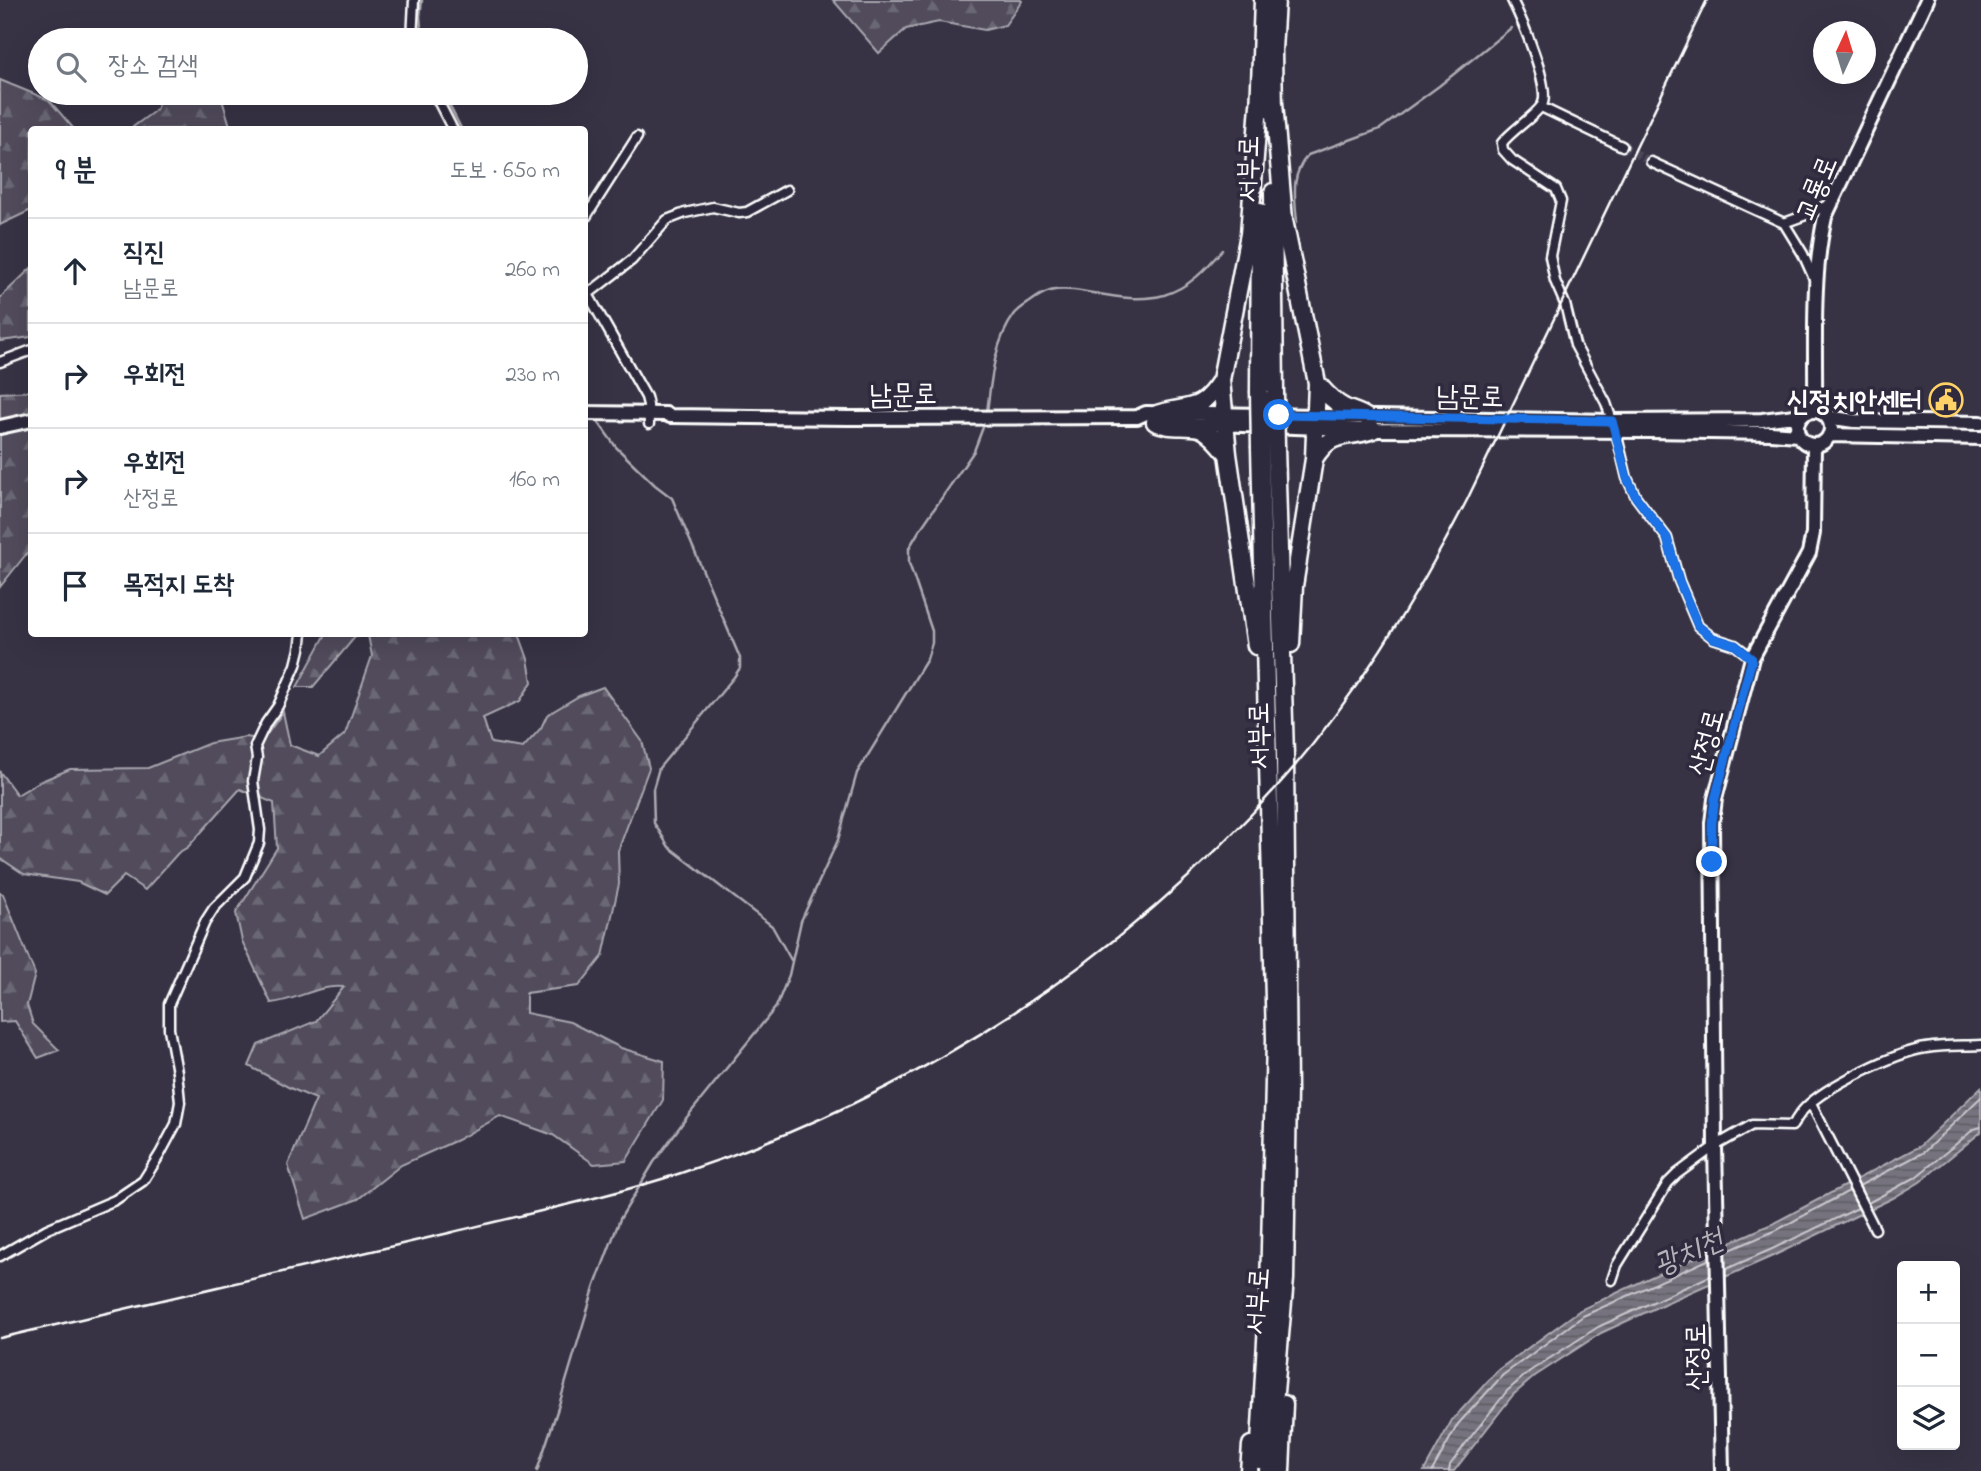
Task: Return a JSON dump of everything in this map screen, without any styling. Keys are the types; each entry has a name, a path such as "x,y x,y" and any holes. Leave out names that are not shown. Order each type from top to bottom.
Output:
{"highway":[{"name":"서부로","path":"1258,1471 1269,1290 1275,1039 1268,756 1266,104 1263,0"},
{"name":"서부로","path":"1266,104 1276,0"},
{"path":"1266,104 1249,234 1221,380 1228,454 1254,629 1268,756"},
{"path":"1266,104 1284,220 1317,383 1314,459 1294,586 1285,755"},
{"path":"1221,380 1212,394 1201,403 1186,409 1167,411 1156,418 1164,426 1200,429 1210,434 1228,454"},
{"path":"1314,459 1330,440 1341,435 1358,435 1369,424 1358,412 1331,399 1317,383"},
{"name":"서부로","path":"1268,448 1285,755 1288,1076 1285,1279 1268,1471"},
{"path":"1280,1471 1285,1279"},
{"path":"1249,1471 1269,1290"}],"main road":[{"name":"교룡로","path":"1808,413 1819,244 1825,217 1927,0"},
{"name":"남문로","path":"590,417 649,419 666,414 849,418 1137,417 1146,413 1156,418 1369,424 1614,426 1771,433 1798,435 1806,443 1814,445"},
{"name":"남문로","path":"1614,426 1762,420 1808,413"},
{"path":"1798,435 1797,424 1808,413 1823,413 1831,427 1829,435 1823,442 1814,445"},
{"path":"0,420 28,415"},
{"path":"1827,417 1854,421 1981,424"},
{"path":"0,427 28,421"},
{"path":"1924,436 1925,422"},
{"path":"1829,435 1981,438"},
{"name":"산정로","path":"1722,1471 1712,823 1715,799 1752,659 1809,553 1813,533 1814,445"}],"street":[{"path":"413,28 414,0"},
{"path":"1513,0 1533,48 1545,99 1541,107 1511,132 1502,143 1503,150 1512,160 1556,189 1561,201 1550,257 1575,345 1606,403 1627,478 1636,497 1667,538 1679,581 1698,626 1713,638 1735,645 1752,659"},
{"path":"440,105 451,126"},
{"path":"1541,107 1622,146"},
{"path":"588,214 637,137"},
{"path":"1651,162 1784,223 1803,254 1817,287"},
{"path":"588,290 632,260 663,224 673,217 713,207 739,213 747,212 787,190"},
{"path":"1784,223 1833,202"},
{"path":"588,293 646,397 649,419"},
{"path":"0,362 28,352"},
{"path":"0,1256 47,1229 115,1200 143,1181 176,1124 180,1102 169,1029 169,1004 205,922 214,908 245,877 259,844 260,830 253,780 257,758 255,746 278,706 296,665 302,637"},
{"path":"1612,1280 1617,1265 1668,1183 1715,1146 1752,1125 1792,1126 1804,1109 1820,1095 1907,1052 1948,1045 1981,1045"},
{"path":"1811,1103 1873,1226"}],"green space":[{"path":"833,0 1022,1 1005,25 985,30 939,22 906,29 879,53"},
{"path":"0,80 28,91 28,105 53,105 71,126 28,126 28,211 0,225"},
{"path":"158,105 224,105 230,126 134,126 156,110"},
{"path":"28,271 28,337 0,341 0,298"},
{"path":"28,391 28,552 0,587 0,393"},
{"path":"324,637 355,637 313,687 297,687"},
{"path":"368,637 520,637 532,682 520,701 483,718 491,743 523,748 541,728 547,715 579,696 603,687 642,741 649,768 618,851 619,884 603,956 579,986 526,993 526,1013 570,1022 621,1048 664,1061 663,1100 626,1161 594,1164 553,1135 500,1116 457,1140 401,1165 358,1199 305,1219 288,1165 316,1099 249,1066 258,1045 316,1021 344,987 325,988 271,1003 242,941 236,913 277,848 274,803 240,789 145,890 124,876 105,895 78,882 24,874 0,858 0,772 17,795 70,769 148,768 210,743 246,737 263,740 283,712 290,745 319,756 345,734 372,656"},
{"path":"0,893 3,894 35,974 27,1005 33,1024 59,1050 38,1058 15,1021 0,1022"}],"water":[{"path":"1981,1087 1981,1132 1920,1182 1893,1198 1773,1256 1601,1333 1535,1376 1513,1395 1454,1471 1424,1471 1452,1420 1498,1370 1580,1310 1774,1223 1920,1146"}],"waterway":[{"path":"421,28 422,0"},
{"path":"1297,222 1296,178 1308,155 1380,129 1511,28"},
{"path":"449,105 460,126"},
{"path":"987,412 992,375 1002,337 1015,313 1023,307 1046,292 1056,290 1131,298 1164,295 1190,282 1222,250"},
{"path":"596,419 616,447 672,498 740,658 740,668 734,677 659,768 653,789 654,823 669,847 772,926 791,960"},
{"path":"537,1471 594,1288 620,1219 654,1162 687,1117 776,1007 789,975 801,921 838,840 857,773 927,659 932,643 932,631 909,563 909,548 974,451 985,422"}],"tunnel":[{"path":"1622,146 1651,162"}],"railway":[{"path":"0,1338 565,1205 681,1173 767,1141 851,1104 933,1062 1011,1014 1086,962 1158,904 1225,841 1288,774 1339,710 1385,643 1467,500 1707,0"}],"place":[{"name":"신정치안센터","path":"1946,400"}],"route":[{"path":"1279,415 1612,421 1627,478 1636,497 1667,538 1679,581 1698,626 1713,638 1735,645 1752,659 1715,799 1712,862"}],"water label":[{"name":"광치천","path":"1688,1251"}]}
